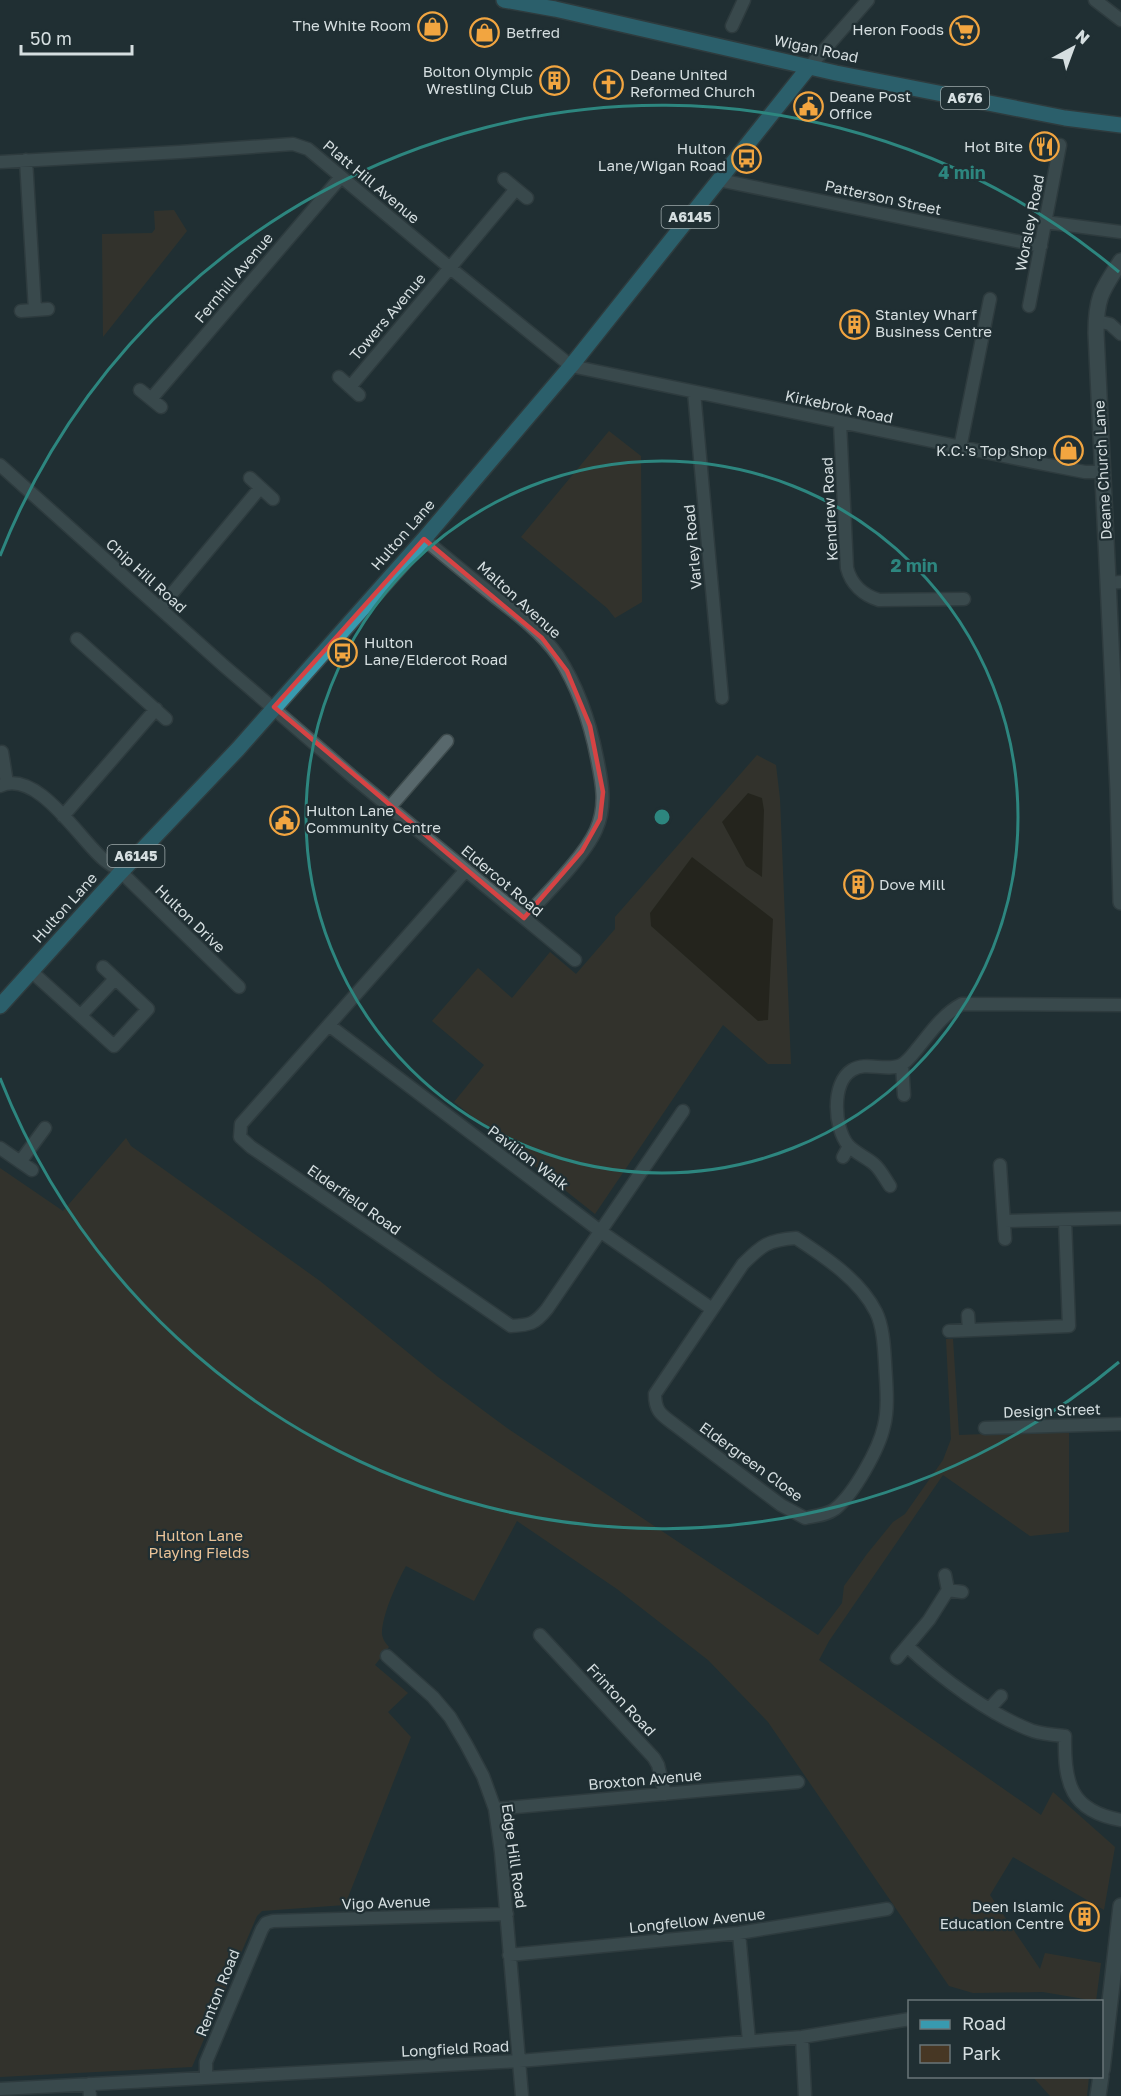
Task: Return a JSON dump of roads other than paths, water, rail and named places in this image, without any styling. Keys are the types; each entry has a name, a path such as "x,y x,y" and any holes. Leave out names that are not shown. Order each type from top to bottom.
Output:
{"main road":[{"name":"Wigan Road","path":"504,0 556,5 809,67 1065,118 1121,125"},
{"name":"Hulton Lane","path":"0,1006 121,872 238,749 424,539 571,366 809,67"}],"street":[{"path":"732,26 744,0"},
{"path":"1095,0 1121,20"},
{"path":"809,67 866,2"},
{"name":"Platt Hill Avenue","path":"0,162 293,144 308,148 571,366"},
{"name":"Worsley Road","path":"1029,306 1060,145"},
{"path":"21,311 41,310 26,160"},
{"name":"Fernhill Avenue","path":"140,390 156,403 341,177"},
{"path":"504,178 527,198"},
{"name":"Patterson Street","path":"719,180 1041,246"},
{"name":"Towers Avenue","path":"339,377 354,391 449,267 516,189"},
{"path":"1045,222 1121,232"},
{"name":"Deane Church Lane","path":"1121,261 1099,296 1096,321 1102,472 1115,582 1121,902"},
{"path":"960,448 990,299"},
{"path":"1096,321 1110,324 1121,334"},
{"name":"Kirkebrok Road","path":"571,366 960,448 1085,472 1102,472"},
{"name":"Varley Road","path":"694,393 722,698"},
{"name":"Kendrew Road","path":"840,423 848,568 849,576 855,585 870,597 879,600 964,599"},
{"name":"Chip Hill Road","path":"0,465 274,707"},
{"path":"250,478 273,499"},
{"path":"160,608 260,488"},
{"name":"Malton Avenue","path":"424,539 512,610 542,638 556,654 571,679 590,726 603,792 600,819 596,831 582,851 524,918"},
{"path":"77,639 166,718"},
{"name":"Eldercot Road","path":"274,707 390,807 575,960"},
{"path":"63,816 156,709"},
{"path":"390,807 447,741"},
{"path":"2,752 3,785"},
{"name":"Hulton Drive","path":"3,785 21,784 31,788 63,816 102,858 121,872 239,987"},
{"name":"Elderfield Road","path":"466,870 241,1124 240,1137 250,1147 511,1326 524,1326 537,1321 683,1112"},
{"path":"32,972 114,1046 148,1009 103,967"},
{"path":"81,1015 115,979"},
{"path":"890,1186 876,1165 846,1152 837,1114 839,1084 852,1070 859,1067 892,1068 902,1065 944,1017 962,1004 1121,1005"},
{"name":"Pavilion Walk","path":"330,1026 600,1231 712,1309"},
{"path":"902,1065 904,1095"},
{"path":"20,1162 45,1128"},
{"path":"0,1148 32,1170"},
{"path":"1000,1166 1005,1239"},
{"path":"1004,1221 1121,1218"},
{"path":"949,1331 1069,1326 1065,1220"},
{"name":"Eldergreen Close","path":"796,1238 820,1254 869,1300 877,1314 884,1344 885,1424 878,1448 846,1498 834,1510 805,1518 781,1505 661,1414 655,1405 655,1394 712,1309 743,1264 757,1250 776,1239 796,1238"},
{"path":"968,1315 969,1330"},
{"name":"Design Street","path":"985,1428 1121,1424"},
{"path":"897,1658 929,1620 948,1590 945,1575"},
{"path":"948,1590 962,1592"},
{"name":"Frinton Road","path":"540,1635 654,1758 665,1794"},
{"path":"907,1646 933,1671 1008,1721 1036,1732 1065,1736 1067,1775 1076,1796 1093,1812 1121,1820"},
{"name":"Edge Hill Road","path":"387,1656 433,1697 450,1717 483,1776 495,1809 507,1914 522,2096"},
{"path":"990,1708 1001,1696"},
{"name":"Broxton Avenue","path":"495,1809 798,1782"},
{"path":"1103,2054 1121,1906"},
{"name":"Longfellow Avenue","path":"509,1954 739,1933 887,1909"},
{"name":"Vigo Avenue","path":"266,1923 507,1914"},
{"name":"Renton Road","path":"206,2077 206,2062 261,1929 266,1923"},
{"path":"739,1933 749,2041"},
{"name":"Longfield Road","path":"0,2089 90,2090 206,2077 519,2061 802,2037 908,2019"},
{"path":"802,2037 805,2096"},
{"path":"1098,2096 1101,2078"}],"place":[{"name":"The White Room","path":"432,26"},
{"name":"Heron Foods","path":"965,30"},
{"name":"Betfred","path":"485,33"},
{"name":"Bolton Olympic Wrestling Club","path":"554,81"},
{"name":"Deane United Reformed Church","path":"609,84"},
{"name":"Deane Post Office","path":"808,106"},
{"name":"Hot Bite","path":"1044,147"},
{"name":"Hulton Lane/Wigan Road","path":"747,158"},
{"name":"Stanley Wharf Business Centre","path":"854,324"},
{"name":"K.C.'s Top Shop","path":"1068,451"},
{"name":"Hulton Lane/Eldercot Road","path":"343,652"},
{"name":"Hulton Lane Community Centre","path":"285,820"},
{"name":"Dove Mill","path":"858,885"},
{"name":"Deen Islamic Education Centre","path":"1085,1916"}],"park label":[{"name":"Hulton Lane Playing Fields","path":"199,1544"}]}
